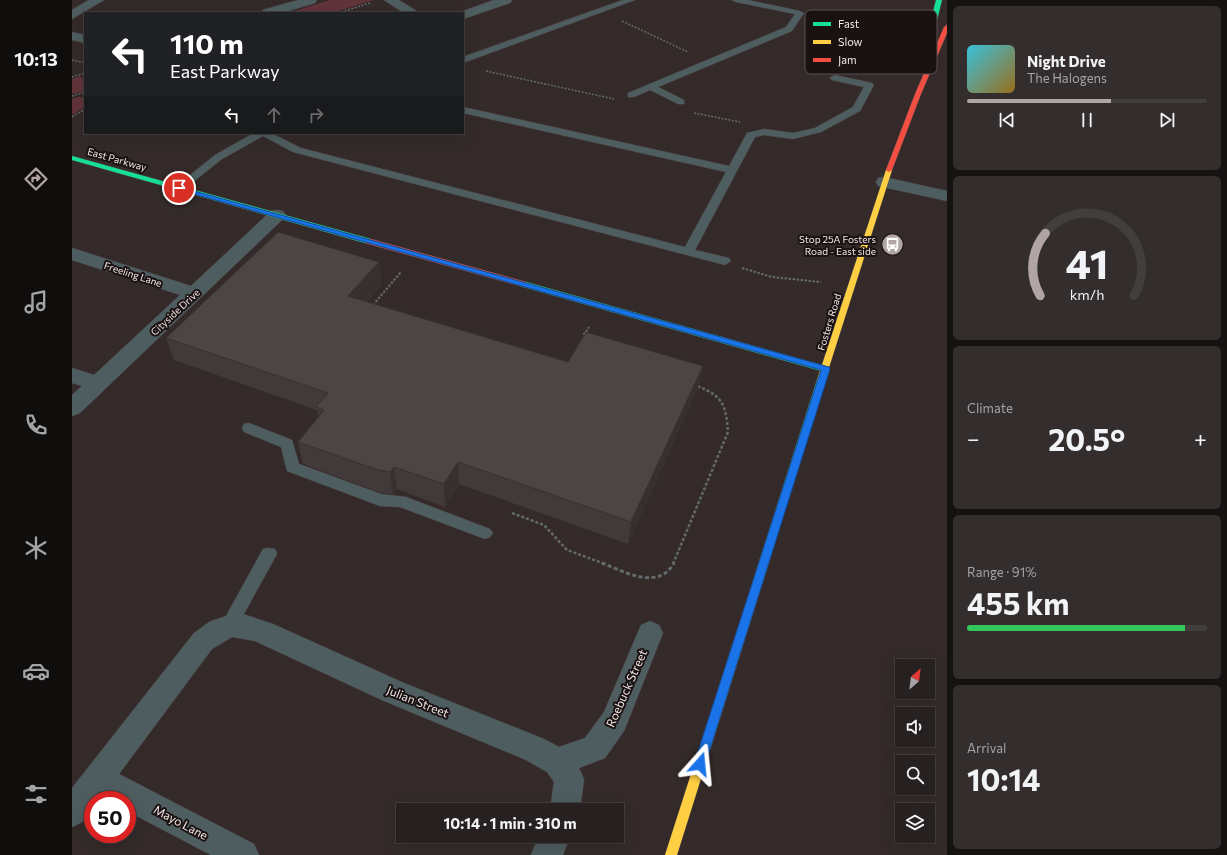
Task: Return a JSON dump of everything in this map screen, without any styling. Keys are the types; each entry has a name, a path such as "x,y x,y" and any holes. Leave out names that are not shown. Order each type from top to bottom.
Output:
{"main road":[{"name":"Fosters Road","path":"937,10 939,0"},
{"name":"Fosters Road","path":"937,49 947,26"},
{"name":"Fosters Road","path":"918,94 922,74"},
{"name":"Fosters Road","path":"671,855 884,182 927,74"},
{"name":"East Parkway","path":"72,158 826,369"}],"street":[{"path":"72,15 98,0"},
{"path":"271,12 311,0"},
{"path":"390,0 412,12"},
{"path":"464,15 506,0"},
{"path":"72,36 84,39"},
{"path":"884,182 947,196"},
{"name":"Cityside Drive","path":"72,408 277,215"},
{"name":"Freeling Lane","path":"72,254 194,293"},
{"path":"72,375 97,384"},
{"path":"72,812 203,641 215,630 229,624"},
{"name":"Julian Street","path":"229,624 248,626 264,632 394,692 534,749 557,762 569,779 566,803"},
{"name":"Roebuck Street","path":"557,762 595,748 614,721 650,633"},
{"name":"Mayo Lane","path":"97,779 243,855"},
{"path":"547,855 552,843"}],"lane":[{"path":"464,60 631,0"},
{"path":"632,95 790,29 800,13 750,1 736,0"},
{"path":"688,252 751,135 764,132 793,136 818,130 857,109 869,85 835,78"},
{"path":"651,87 681,102"},
{"path":"464,110 732,170"},
{"path":"179,188 245,136 257,134"},
{"path":"265,134 297,150 725,261"},
{"path":"249,428 287,444 292,467 380,500 401,501 485,533"},
{"path":"229,624 269,554"}],"path":[{"path":"341,12 375,1"},
{"path":"619,19 709,63"},
{"path":"72,60 84,63"},
{"path":"480,70 621,100"},
{"path":"72,77 84,74"},
{"path":"72,96 84,92"},
{"path":"72,117 84,110"},
{"path":"690,112 741,122"},
{"path":"725,261 772,277 821,282"},
{"path":"371,307 401,272"},
{"path":"582,338 589,327"},
{"path":"512,513 544,525 567,550 641,578 658,578 669,572 728,432 727,414 720,398 708,390 693,385"}],"shaded area":[{"path":"330,0 374,0 335,12 291,12"},
{"path":"80,76 84,80 84,91 72,94 72,79"},
{"path":"78,97 84,98 84,108 72,115 72,99"}],"building":[{"path":"278,232 379,262 348,296 568,362 586,332 703,366 631,522 458,462 444,484 394,467 390,472 378,470 298,442 324,410 316,407 328,393 166,338"}],"traffic: fast":[{"path":"936,10 939,0"},
{"path":"72,158 368,241"},
{"path":"523,284 825,369"},
{"path":"765,559 821,380"}],"traffic: slow":[{"path":"821,380 889,170"},
{"path":"671,855 765,559"}],"traffic: jam":[{"path":"937,50 947,27"},
{"path":"889,170 927,74"},
{"path":"368,241 523,284"}],"place":[{"name":"Stop 25A Fosters Road - East side","path":"892,245"}],"route":[{"path":"179,188 826,369 700,764"}]}
